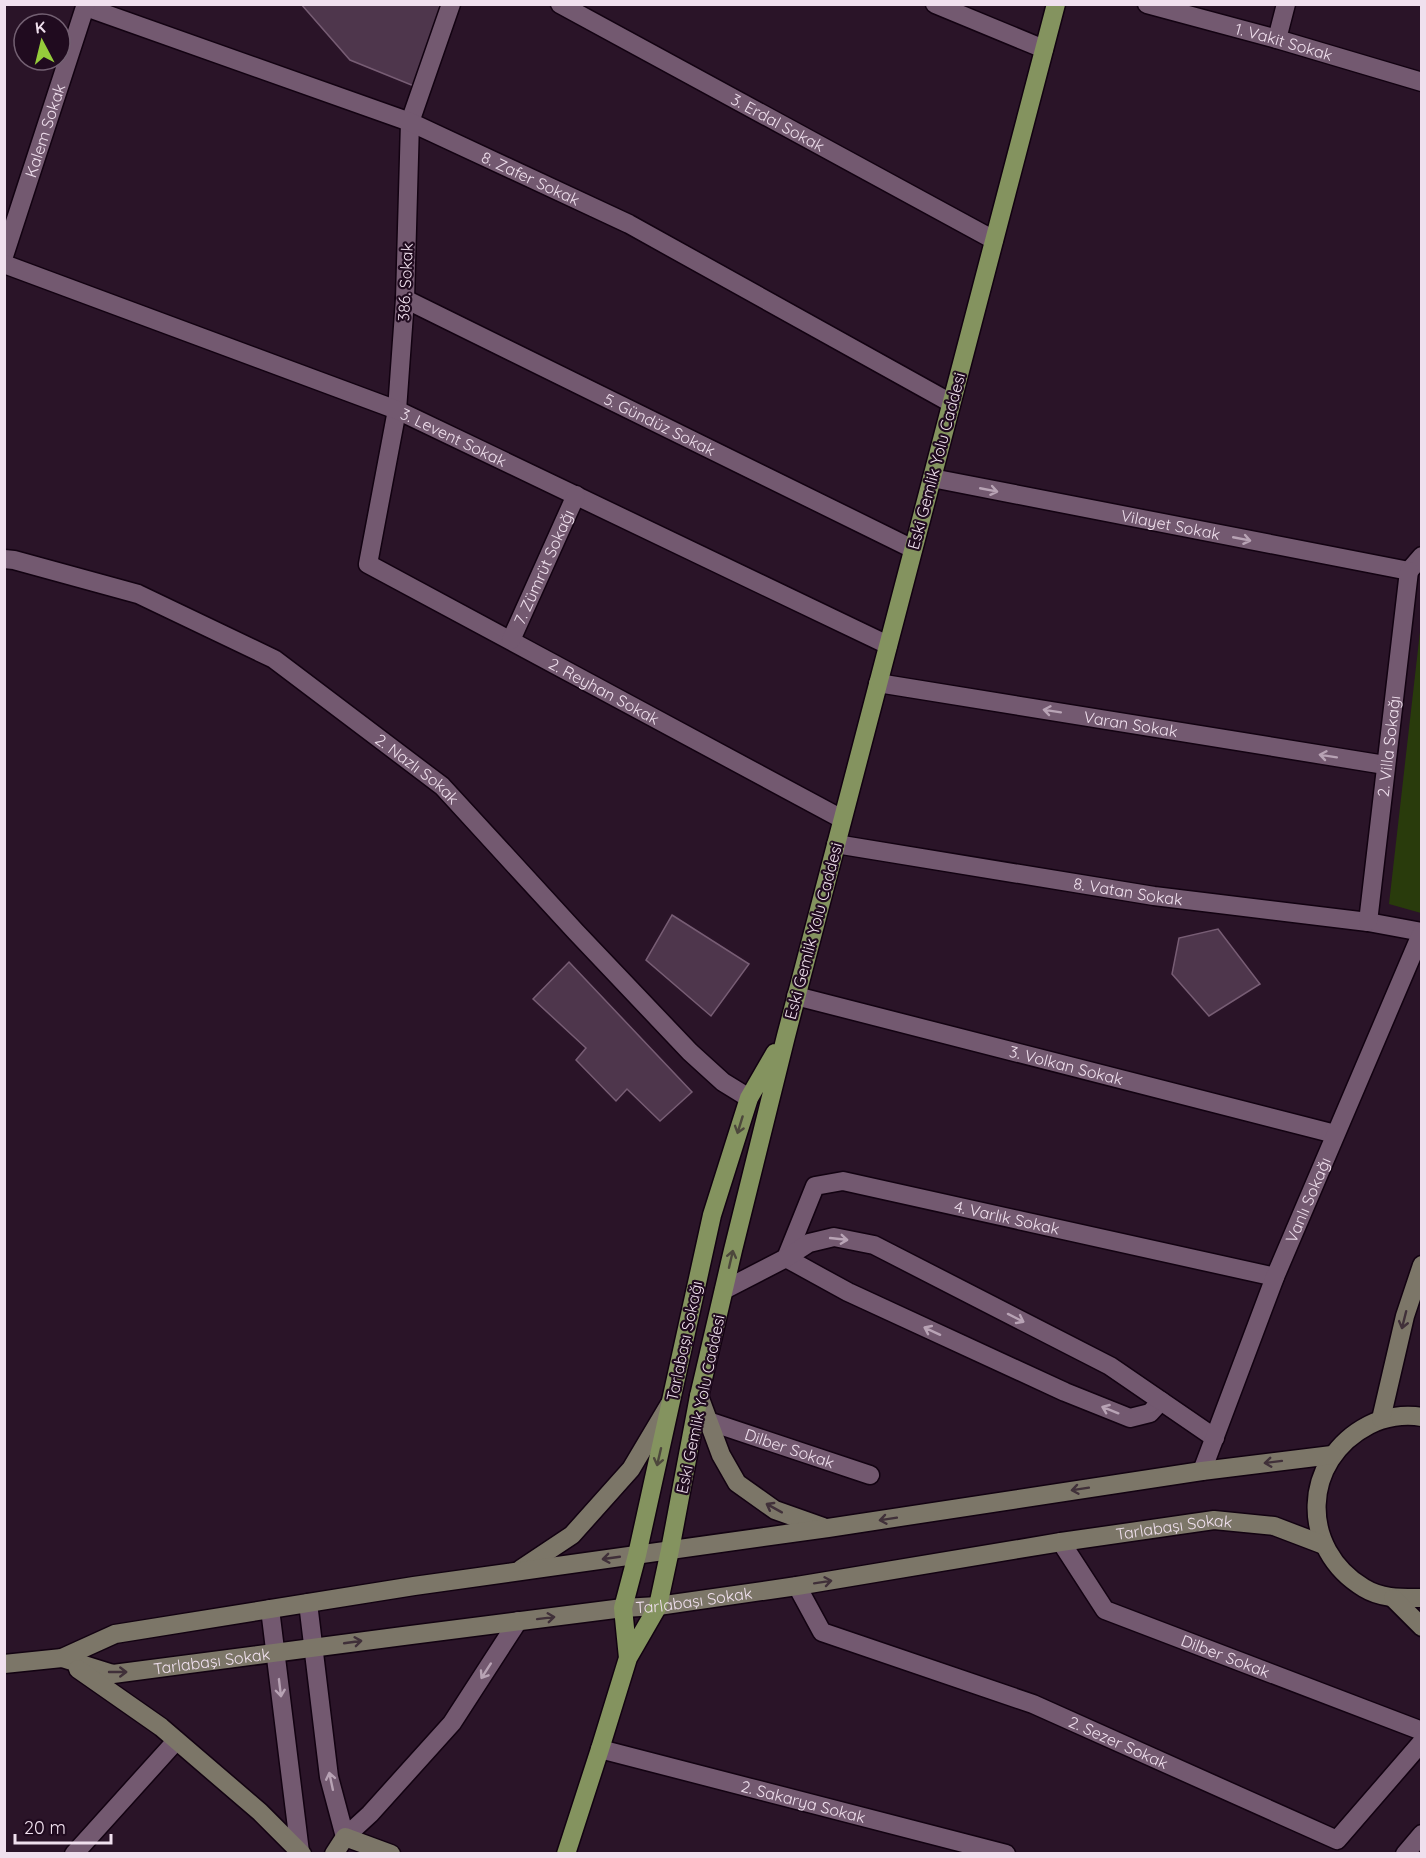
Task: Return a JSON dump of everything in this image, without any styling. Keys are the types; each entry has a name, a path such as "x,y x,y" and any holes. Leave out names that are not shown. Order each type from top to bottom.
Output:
{"main road":[{"name":"Eski Gemlik Yolu Caddesi","path":"566,1854 627,1658 658,1606 699,1396 786,1036 1056,4"},
{"name":"Tarlabaşı Sokağı","path":"627,1658 623,1608 637,1555 712,1215 749,1098 786,1036"},
{"path":"1381,1419 1405,1316 1422,1265"},
{"path":"699,1396 721,1455 737,1483 775,1510 828,1528"},
{"path":"517,1571 572,1535 631,1469 671,1401"},
{"path":"1422,1417 1412,1415 1381,1419 1353,1433 1332,1455 1318,1484 1316,1515 1324,1545 1341,1571 1365,1589 1393,1598 1422,1598"},
{"path":"4,1664 62,1658 115,1634 308,1603 1202,1471 1332,1455"},
{"name":"Tarlabaşı Sokak","path":"62,1658 113,1674 518,1621 658,1606 1214,1520 1274,1526 1324,1545"},
{"path":"1393,1598 1422,1627"},
{"path":"62,1658 160,1727 260,1812 301,1853"},
{"path":"334,1854 345,1837 391,1854"}],"street":[{"name":"386. Sokak","path":"368,564 397,410 405,299 410,122 451,4"},
{"name":"3. Erdal Sokak","path":"560,4 994,240"},
{"path":"935,4 1044,49"},
{"name":"1. Vakit Sokak","path":"1147,4 1277,39 1422,82"},
{"path":"1277,39 1286,4"},
{"name":"8. Zafer Sokak","path":"86,6 410,122 630,224 951,403"},
{"name":"Kalem Sokak","path":"4,256 86,6"},
{"name":"3. Levent Sokak","path":"4,264 397,410 888,645"},
{"name":"5. Gündüz Sokak","path":"405,299 913,549"},
{"name":"Vilayet Sokak","path":"932,478 1409,571"},
{"name":"7. Zümrüt Sokağı","path":"511,640 576,495"},
{"path":"1409,571 1422,556"},
{"name":"2. Nazlı Sokak","path":"4,559 138,594 274,658 442,786 690,1052 723,1082 749,1098"},
{"name":"2. Reyhan Sokak","path":"368,564 842,819"},
{"name":"2. Villa Sokağı","path":"1368,922 1409,571"},
{"name":"Varan Sokak","path":"878,683 1385,765"},
{"name":"8. Vatan Sokak","path":"836,844 1154,896 1368,922 1422,932"},
{"name":"Vanlı Sokağı","path":"1202,1471 1275,1277 1422,932"},
{"name":"3. Volkan Sokak","path":"796,996 1335,1134"},
{"name":"4. Varlık Sokak","path":"786,1258 815,1186 843,1181 1275,1277"},
{"path":"724,1290 786,1258 809,1243 834,1237 874,1245 1110,1366 1215,1438"},
{"path":"786,1258 848,1292 1065,1392 1130,1418 1150,1413 1161,1401"},
{"name":"Dilber Sokak","path":"708,1420 870,1475"},
{"name":"Dilber Sokak","path":"1061,1542 1105,1610 1422,1731"},
{"name":"2. Sezer Sokak","path":"797,1586 822,1632 1033,1704 1337,1840 1422,1742"},
{"path":"308,1603 329,1777 345,1837 370,1814 452,1723 518,1621"},
{"path":"270,1609 301,1853"},
{"path":"74,1854 176,1741"},
{"name":"2. Sakarya Sokak","path":"600,1749 1006,1854"},
{"path":"1405,1854 1422,1834"}],"green space":[{"path":"1421,623 1421,913 1389,904"}],"building":[{"path":"301,4 438,4 446,16 414,86 350,60"},
{"path":"672,915 749,964 711,1016 646,960"},
{"path":"1218,929 1260,984 1209,1016 1172,974 1179,938"},
{"path":"569,962 692,1092 660,1121 627,1089 616,1101 576,1060 586,1048 533,999"}]}
